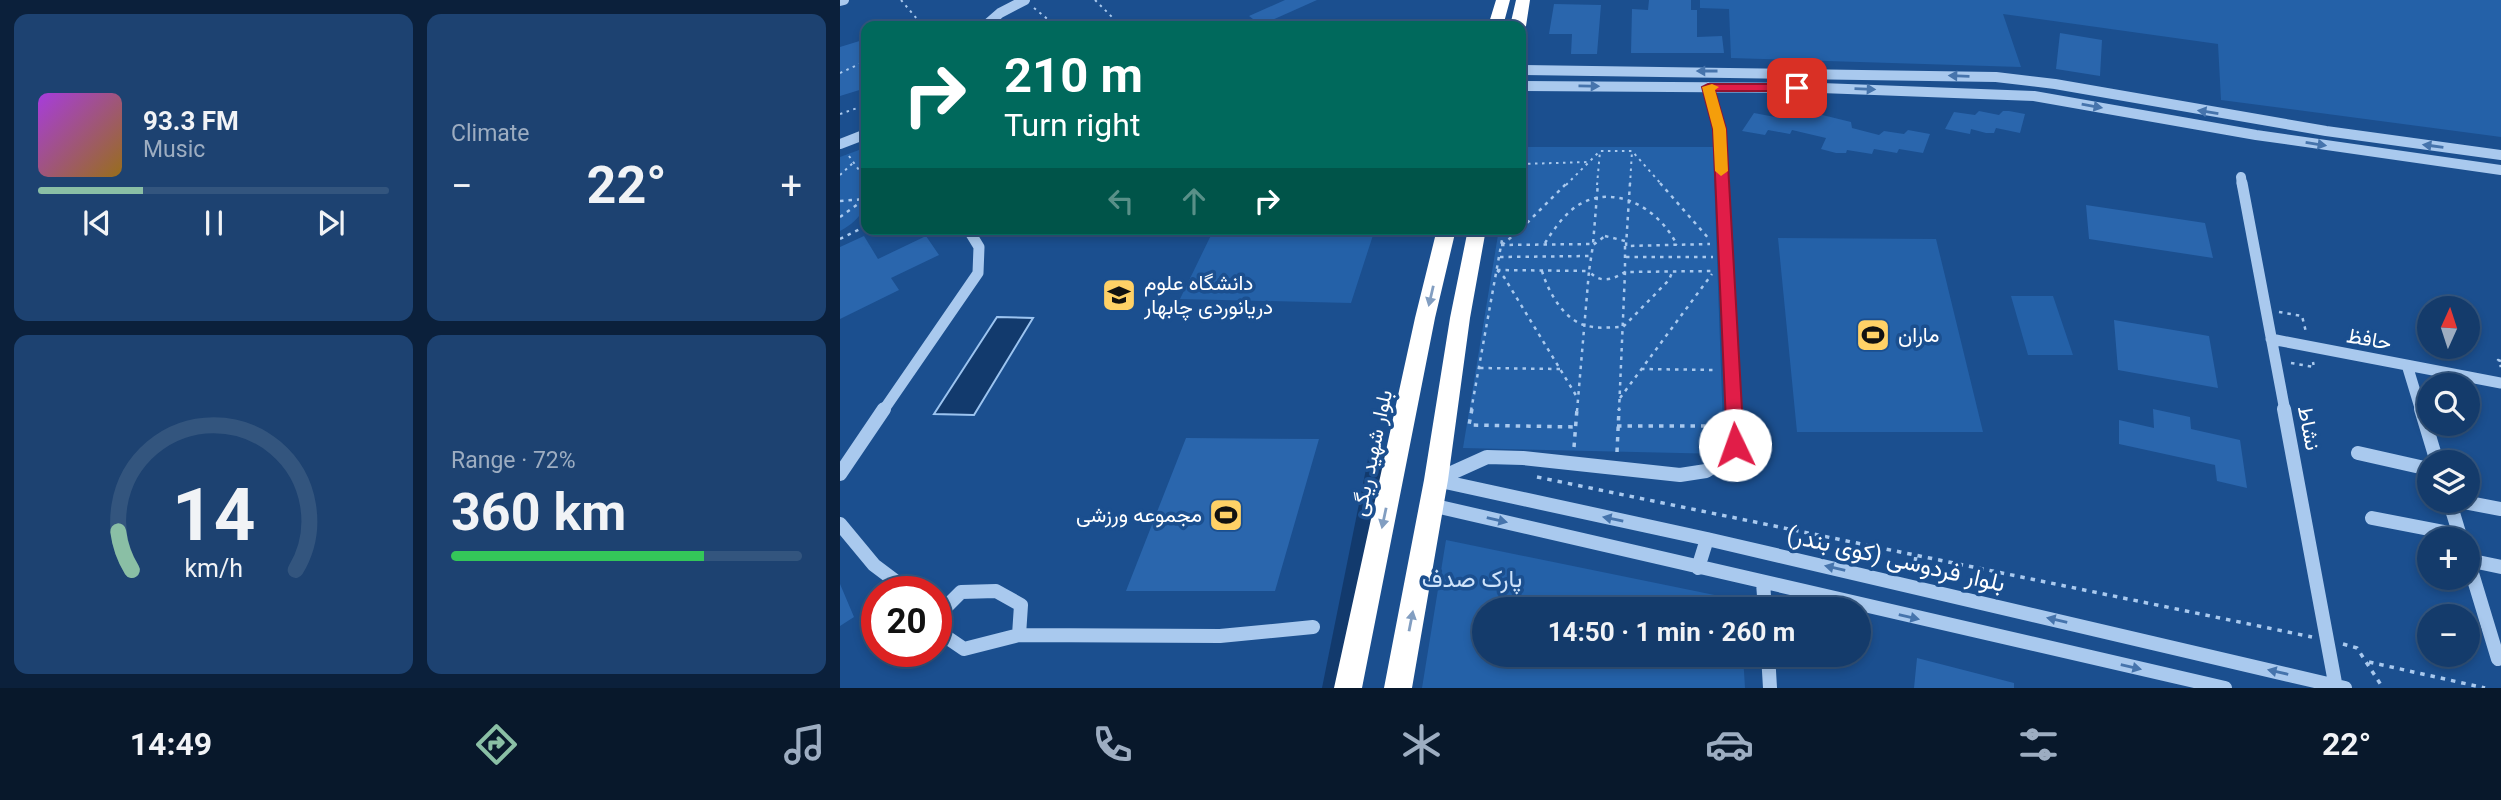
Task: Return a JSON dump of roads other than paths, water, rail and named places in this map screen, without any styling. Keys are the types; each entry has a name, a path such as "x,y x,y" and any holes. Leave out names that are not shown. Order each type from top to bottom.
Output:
{"highway":[{"path":"1497,21 1503,0"},
{"path":"1519,21 1523,0"},
{"name":"بلوار شهید ریگی","path":"1348,688 1425,318 1446,235"},
{"path":"1398,688 1436,480 1460,318 1476,235"}],"street":[{"path":"991,21 1025,0"},
{"path":"1526,69 1996,77 2048,83 2326,131 2500,157"},
{"path":"1543,85 1546,70"},
{"path":"1996,77 1999,94"},
{"path":"1526,86 1999,94 2060,100 2256,135 2501,170"},
{"path":"1436,480 1487,457 1680,475 1705,471 1727,461 1735,445 1719,129 1708,87"},
{"path":"840,135 861,135"},
{"path":"840,144 861,136"},
{"name":"نشاط","path":"2241,177 2339,687"},
{"path":"840,474 978,273 979,247 972,235"},
{"name":"حافظ","path":"2271,339 2501,383"},
{"path":"2406,365 2433,450"},
{"path":"2358,453 2417,465"},
{"name":"بلوار فردوسی (کوی بندر)","path":"1436,480 1707,539 2339,687"},
{"path":"1457,511 1457,497 1469,488"},
{"path":"1430,505 2225,688"},
{"path":"2480,505 2501,509"},
{"path":"2372,518 2417,528"},
{"path":"840,524 874,565 889,576"},
{"path":"1698,568 1707,539"},
{"path":"2480,563 2501,567"},
{"path":"1763,583 1764,597"},
{"path":"2477,590 2498,659"},
{"path":"952,599 961,592 996,591 1021,605 1019,635"},
{"path":"952,641 964,649 1019,635 1220,636 1313,627"},
{"path":"1769,667 1770,688"}],"waterway":[{"path":"1333,688 1378,459"}],"place":[{"name":"دانشگاه علوم دریانوردی چابهار","path":"1119,295"},
{"name":"ماران","path":"1873,335"},
{"name":"مجموعه ورزشی","path":"1226,515"}],"park label":[{"name":"پارک صدف","path":"1472,579"}]}
